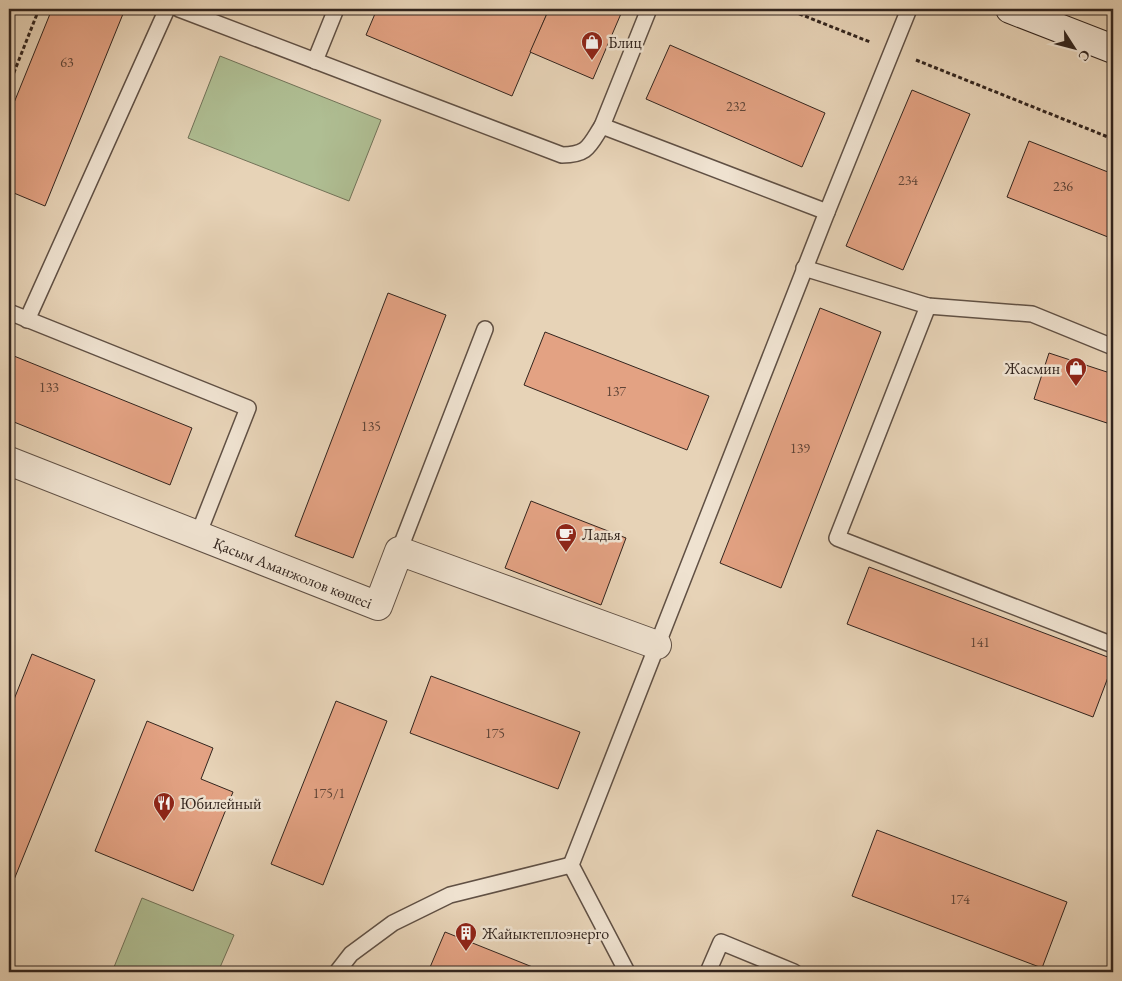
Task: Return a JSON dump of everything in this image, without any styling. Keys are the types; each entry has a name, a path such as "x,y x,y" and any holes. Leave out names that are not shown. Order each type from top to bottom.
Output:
{"street":[{"path":"1010,9 1113,49"},
{"name":"Қасым Аманжолов көшесі","path":"9,461 378,606 399,551"},
{"path":"399,551 657,645"}],"lane":[{"path":"27,320 167,9"},
{"path":"179,9 562,155 576,155 588,147 602,126 649,9"},
{"path":"315,61 336,9"},
{"path":"627,972 571,865 826,212 909,9"},
{"path":"602,126 826,212"},
{"path":"804,268 928,306 1032,314 1113,347"},
{"path":"928,306 837,538 1113,645"},
{"path":"9,312 248,408 198,535"},
{"path":"399,551 485,330"},
{"path":"338,972 352,954 393,922 450,895 571,865"},
{"path":"708,972 721,942 794,972"}],"path":[{"path":"9,85 38,9"},
{"path":"787,9 1113,139"}],"green space":[{"path":"220,56 381,120 349,201 188,138"},
{"path":"142,898 234,935 218,972 112,972"}],"building":[{"path":"52,9 125,9 45,206 9,191 9,115"},
{"path":"377,9 549,9 512,96 366,35"},
{"path":"549,9 623,9 593,79 530,52"},
{"path":"670,45 825,113 802,167 646,99"},
{"path":"912,90 970,114 903,270 846,246"},
{"path":"1029,141 1113,174 1113,239 1007,197"},
{"path":"388,293 446,315 353,558 295,536"},
{"path":"820,308 881,332 781,588 720,563"},
{"path":"545,332 709,396 687,450 524,385"},
{"name":"Жасмин","path":"1049,353 1113,374 1113,425 1034,399"},
{"path":"9,354 192,428 170,485 9,420"},
{"name":"Ладья","path":"531,501 626,538 601,605 505,568"},
{"path":"869,567 1113,659 1113,664 1093,717 847,624"},
{"path":"32,654 95,680 9,892 9,712"},
{"path":"431,676 580,732 558,789 410,733"},
{"path":"336,701 387,721 323,885 271,864"},
{"name":"Юбилейный","path":"147,721 213,748 201,779 233,792 193,891 95,851"},
{"path":"877,830 1067,902 1042,968 852,896"},
{"name":"Жайыктеплоэнерго","path":"445,932 545,972 428,972"}],"place":[{"name":"Блиц","path":"592,61"},
{"name":"Жасмин","path":"1076,387"},
{"name":"Ладья","path":"566,553"},
{"name":"Юбилейный","path":"164,822"},
{"name":"Жайыктеплоэнерго","path":"466,952"}]}
